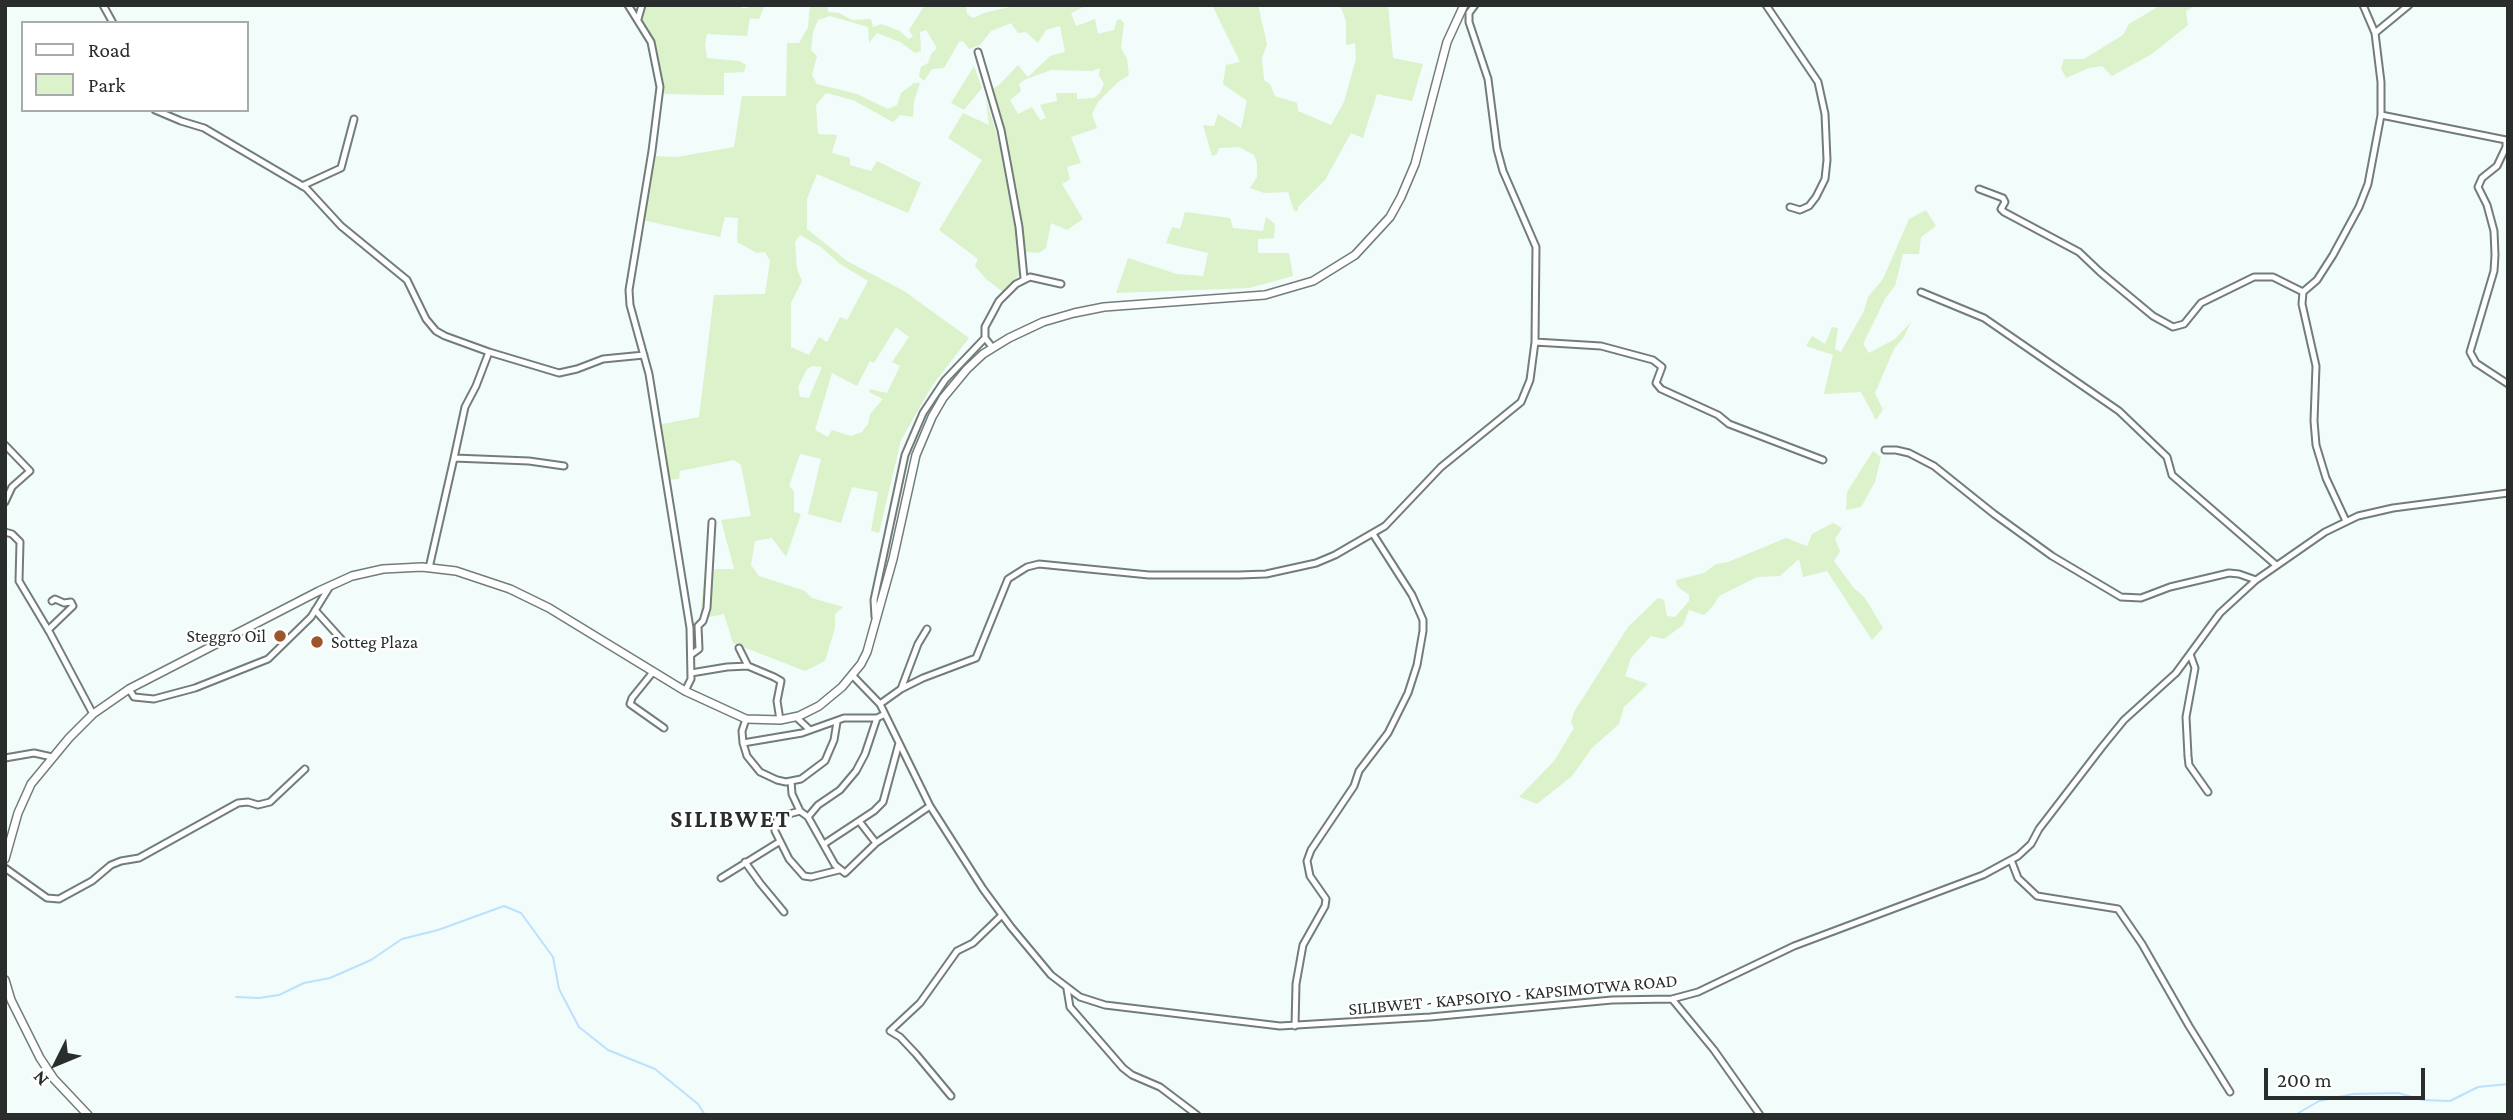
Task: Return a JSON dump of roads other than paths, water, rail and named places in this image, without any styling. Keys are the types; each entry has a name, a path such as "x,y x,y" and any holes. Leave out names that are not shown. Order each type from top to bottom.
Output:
{"main road":[{"path":"5,859 18,813 31,784 52,757 93,714 129,689 191,655 352,576 383,569 429,568 473,575 510,589 560,614 685,691 746,719 780,720 796,717 820,706 852,675 867,652 922,437 954,383 992,347 1043,322 1093,309 1265,295 1313,281 1355,255 1390,217 1401,197 1415,164 1447,42 1464,5"},
{"path":"5,980 7,993 40,1058 54,1079 88,1115"}],"street":[{"path":"103,5 112,21"},
{"path":"628,5 651,42 660,87 629,290 630,304 645,355 681,562 692,654 691,673 685,691"},
{"path":"638,19 642,5"},
{"path":"880,704 901,689 944,668 976,658 1009,579 1027,567 1039,564 1149,575 1266,574 1316,563 1373,534 1395,517 1441,467 1521,402 1530,380 1535,342 1536,247 1503,171 1497,149 1488,79 1469,22 1469,13 1475,5"},
{"path":"1766,5 1818,82 1825,114 1825,179 1809,206 1800,210 1790,207"},
{"path":"2303,292 2317,280 2359,207 2368,184 2381,115 2379,56 2375,33 2363,5"},
{"path":"2375,33 2409,5"},
{"path":"978,52 1009,167 1024,278"},
{"path":"160,112 204,128 302,186 341,226 407,280 426,319 445,337 559,373 603,359 645,355"},
{"path":"2381,115 2506,140 2506,147 2497,166 2482,178 2477,187 2487,205 2494,231 2495,255 2494,271 2470,352 2476,363 2508,384"},
{"path":"302,186 341,169 354,119"},
{"path":"1979,189 2003,198 2005,202 2001,209 2004,212 2079,251 2153,316 2173,327 2184,324 2201,303 2254,277 2273,277 2303,292"},
{"path":"992,347 985,338 985,327 989,316 1004,296 1024,278 1036,277 1061,284"},
{"path":"1921,292 1984,318 2119,411 2167,457 2172,475 2276,565"},
{"path":"2303,292 2304,318 2316,366 2316,445 2326,478 2346,521"},
{"path":"877,621 874,600 905,455 923,413 945,380 985,338"},
{"path":"1535,342 1601,346 1653,360 1662,367 1656,383 1661,389 1718,415 1729,424 1823,460"},
{"path":"429,568 466,407 489,352"},
{"path":"5,445 30,471 12,488 5,502"},
{"path":"1885,450 1909,453 1934,466 2052,556 2121,597 2141,598 2170,587 2229,573 2256,580"},
{"path":"454,458 474,461 529,461 564,466"},
{"name":"SILIBWET - KAPSOIYO - KAPSIMOTWA ROAD","path":"852,675 880,704 930,806 1002,915 1051,975 1080,998 1105,1005 1250,1024 1295,1026 1443,1016 1612,1000 1672,999 1698,992 1794,946 1983,875 2011,860 2031,844 2039,829 2124,720 2175,674 2220,613 2276,565 2346,521 2393,508 2508,493"},
{"path":"692,654 699,649 698,626 703,621 706,608 712,522"},
{"path":"5,532 12,534 20,542 19,580 93,714"},
{"path":"1295,1026 1296,984 1303,945 1325,906 1326,899 1310,876 1307,861 1311,850 1354,786 1359,771 1393,724 1408,693 1417,665 1423,631 1423,620 1412,595 1373,534"},
{"path":"129,689 134,698 154,699 195,688 268,659 315,610 330,586"},
{"path":"48,630 74,609 71,602 64,603 55,599 51,601"},
{"path":"315,610 342,640"},
{"path":"901,689 918,644 928,629"},
{"path":"738,648 748,666"},
{"path":"2190,654 2194,668 2186,717 2189,765 2208,792"},
{"path":"691,673 748,666 781,681 777,701 780,720"},
{"path":"653,672 630,704 664,728"},
{"path":"743,743 780,738 852,718 877,718 885,714"},
{"path":"796,717 810,730"},
{"path":"808,817 856,771 865,754 877,718"},
{"path":"746,719 743,743 747,756 760,772 777,780 791,781 801,779 825,761 834,740 837,722"},
{"path":"824,844 883,802 899,743"},
{"path":"5,758 34,753 52,757"},
{"path":"5,868 47,898 59,899 92,881 111,865 121,860 139,858 238,803 258,805 270,802 305,769"},
{"path":"791,781 792,793 800,811 808,817 839,870 845,873 876,843 930,806"},
{"path":"800,811 778,817 775,831 789,859 804,876 811,877 839,870"},
{"path":"859,821 876,843"},
{"path":"721,878 779,842"},
{"path":"2011,860 2018,878 2038,896 2118,909 2142,944 2230,1092"},
{"path":"745,862 784,912"},
{"path":"951,1096 908,1046 890,1031 920,1003 957,951 973,943 1002,915"},
{"path":"1067,989 1070,1007 1123,1068 1132,1075 1160,1087 1197,1115"},
{"path":"1672,999 1714,1050 1760,1115"}],"waterway":[{"path":"236,997 279,995 304,983 330,978 371,960 402,939 438,930 504,906 521,913 553,957 559,989 579,1027 608,1050 655,1069 698,1104 705,1115"},
{"path":"2295,1115 2319,1101 2353,1094 2398,1093 2423,1100 2450,1101 2478,1087 2508,1084"}],"place":[{"name":"Steggro Oil","path":"280,636"},
{"name":"Sotteg Plaza","path":"317,642"}],"district":[{"name":"SILIBWET","path":"731,820"}]}
